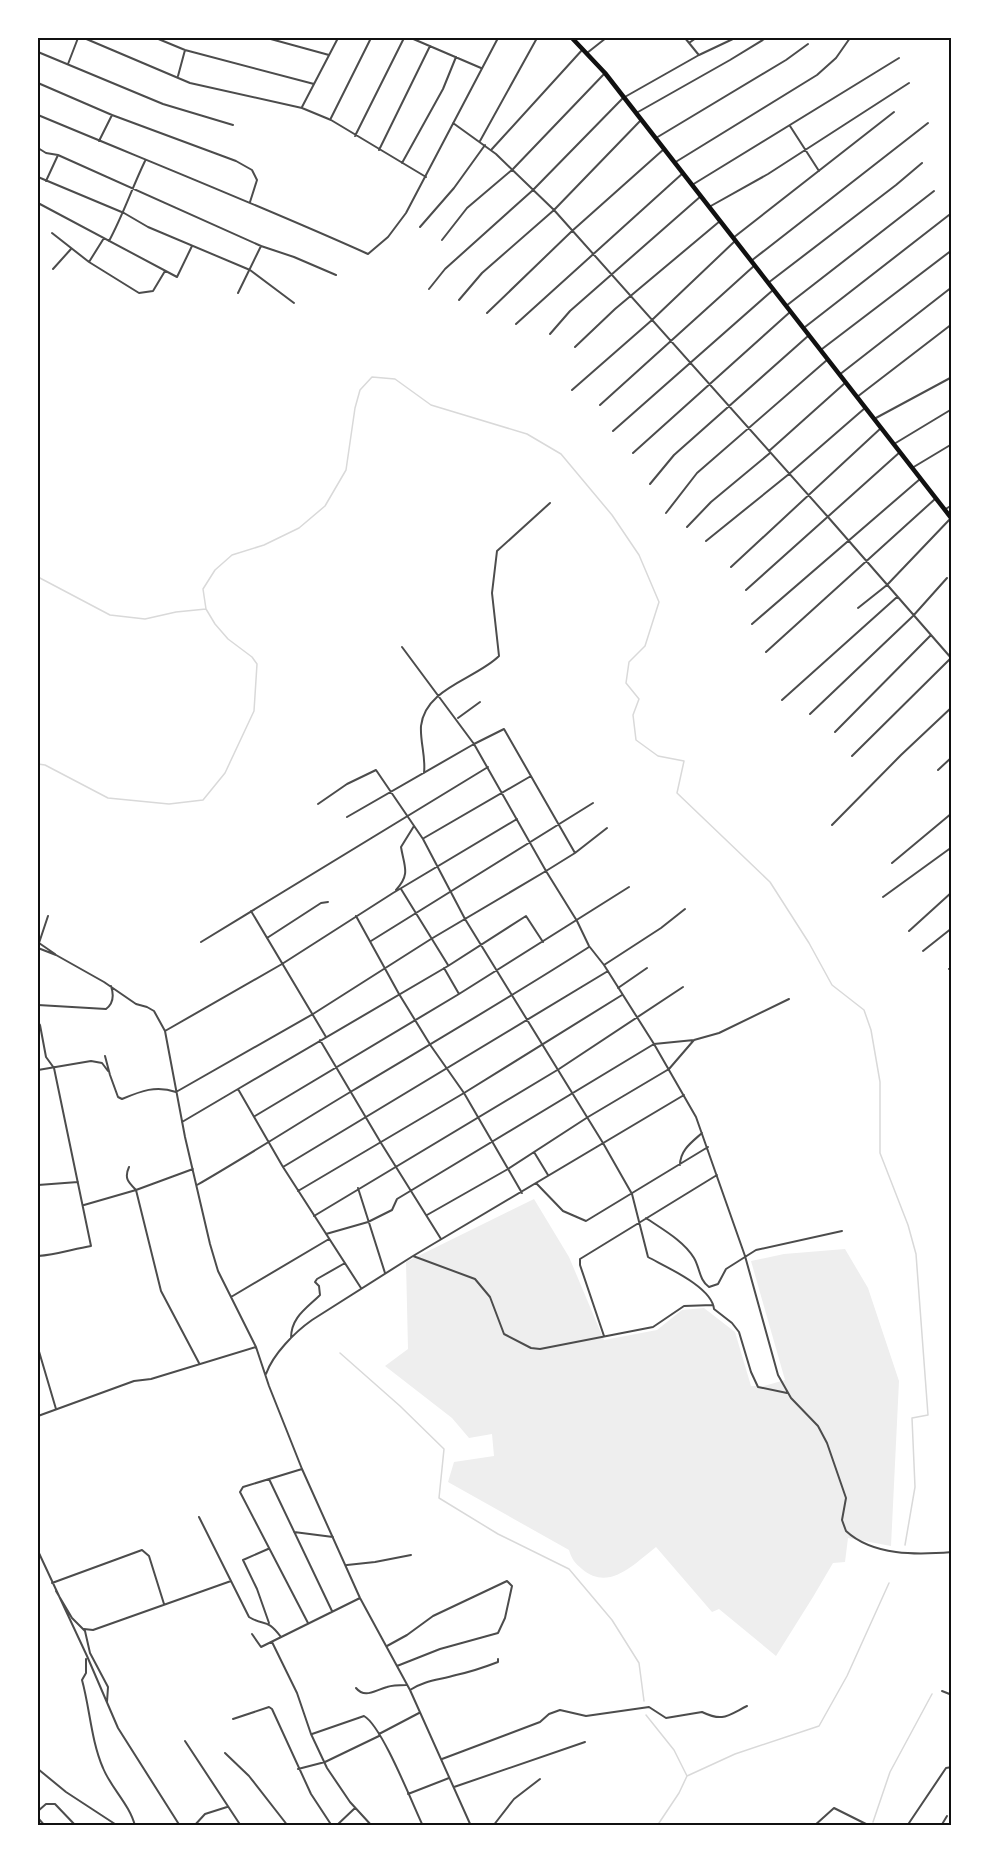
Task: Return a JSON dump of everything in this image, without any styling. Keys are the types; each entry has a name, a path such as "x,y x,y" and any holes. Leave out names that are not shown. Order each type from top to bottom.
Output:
{"highway":[{"path":"572,38 605,73 951,519"}],"street":[{"path":"68,64 78,38"},
{"path":"84,38 190,83 302,108 331,120 426,177"},
{"path":"156,38 185,50 314,84"},
{"path":"267,38 329,55"},
{"path":"302,108 338,38"},
{"path":"331,120 371,38"},
{"path":"355,136 404,38"},
{"path":"411,38 482,68"},
{"path":"38,115 250,202 368,255 397,226 426,177 498,38"},
{"path":"480,141 537,38"},
{"path":"492,150 585,51 606,38"},
{"path":"685,38 699,55"},
{"path":"689,43 696,38"},
{"path":"429,289 445,269 533,190 623,98 699,55 735,38"},
{"path":"635,113 766,38"},
{"path":"674,163 817,75 832,62 850,38"},
{"path":"656,138 786,60 808,44"},
{"path":"379,150 430,46"},
{"path":"178,77 185,50"},
{"path":"38,52 163,104 233,125"},
{"path":"402,163 443,89 456,57"},
{"path":"692,185 899,58"},
{"path":"442,240 466,208 513,169 605,73"},
{"path":"38,83 112,115 236,161 252,170 257,180 250,202"},
{"path":"709,207 806,151 909,83"},
{"path":"572,390 652,320 734,239 894,112"},
{"path":"99,141 112,115"},
{"path":"459,300 482,273 554,210 641,120"},
{"path":"453,123 492,150 554,210 951,658 852,756"},
{"path":"600,405 753,263 928,123"},
{"path":"790,126 819,171"},
{"path":"420,227 454,188 485,145"},
{"path":"38,148 261,246 336,275"},
{"path":"487,313 572,231 664,149"},
{"path":"46,181 58,155"},
{"path":"109,241 124,213 132,188 146,160"},
{"path":"768,283 922,163"},
{"path":"516,324 682,173"},
{"path":"38,177 250,270 294,303"},
{"path":"786,306 934,191"},
{"path":"549,334 570,311 701,196"},
{"path":"38,203 178,276 192,246"},
{"path":"803,329 949,215"},
{"path":"575,347 630,296 720,220"},
{"path":"52,233 89,262 139,293 153,291 165,271"},
{"path":"89,262 104,238"},
{"path":"238,293 261,246"},
{"path":"53,269 71,249"},
{"path":"820,351 951,250"},
{"path":"839,375 951,286"},
{"path":"613,431 773,290"},
{"path":"633,453 790,312"},
{"path":"857,397 951,324"},
{"path":"650,484 674,455 808,336"},
{"path":"666,513 697,473 827,360"},
{"path":"874,419 951,377"},
{"path":"687,527 711,502 845,383"},
{"path":"706,541 789,474 865,408"},
{"path":"894,444 951,409"},
{"path":"731,567 881,428"},
{"path":"912,468 951,444"},
{"path":"746,590 900,453"},
{"path":"752,624 847,539 920,479"},
{"path":"766,652 935,499"},
{"path":"424,773 425,757 421,725 438,694 499,656 492,593 497,551 550,503"},
{"path":"944,510 951,505"},
{"path":"858,608 886,585 951,519"},
{"path":"810,714 913,616 947,578"},
{"path":"782,700 897,597"},
{"path":"835,732 931,636"},
{"path":"402,647 474,744 577,921 589,946 608,971 654,1044 696,1117 746,1256 775,1364 788,1394 818,1426 827,1443 846,1498 842,1520 846,1531 866,1544 878,1548 916,1555 951,1551"},
{"path":"456,719 480,702"},
{"path":"832,825 951,706"},
{"path":"347,817 504,729 575,853"},
{"path":"938,770 951,757"},
{"path":"201,942 408,818 488,767"},
{"path":"318,804 347,783 375,769 423,839 465,920 559,1069 632,1194 648,1257 700,1287 714,1305 714,1309 732,1323 739,1332 745,1356 758,1387 788,1394"},
{"path":"423,839 531,776"},
{"path":"370,942 592,803"},
{"path":"892,863 951,813"},
{"path":"165,1031 282,964 401,888 517,819"},
{"path":"393,893 402,884 405,876 406,864 401,847 414,826"},
{"path":"105,1056 117,1095 122,1099 144,1090 165,1089 176,1092 313,1014 430,939 575,853 607,828"},
{"path":"883,897 951,848"},
{"path":"255,1116 416,1021 629,887"},
{"path":"401,888 448,966"},
{"path":"909,931 951,892"},
{"path":"267,938 321,903 328,903"},
{"path":"604,965 661,928 685,909"},
{"path":"251,911 326,1037"},
{"path":"182,1122 448,966 526,915 543,942"},
{"path":"48,916 39,943 111,986 136,1004 154,1011 165,1031 182,1122 215,1263 256,1347 302,1470 360,1598 410,1690 471,1826"},
{"path":"356,916 399,994 464,1093 522,1193"},
{"path":"923,951 951,928"},
{"path":"197,1185 431,1046 589,946"},
{"path":"38,948 56,955"},
{"path":"444,968 459,994"},
{"path":"618,988 647,968"},
{"path":"283,1167 608,971"},
{"path":"38,1005 106,1009 113,1000 111,986"},
{"path":"314,1216 559,1069 683,987"},
{"path":"298,1191 464,1093 622,995"},
{"path":"326,1234 368,1222 392,1210 395,1200 654,1044 694,1040 719,1033 789,999"},
{"path":"38,1023 46,1057 54,1068 91,1246 61,1254 38,1256"},
{"path":"320,1040 441,1239"},
{"path":"427,1215 508,1169 588,1117 669,1069 694,1040"},
{"path":"38,1070 95,1061 102,1063 110,1075"},
{"path":"238,1089 283,1167 361,1288"},
{"path":"266,1374 273,1359 302,1328 361,1288 684,1095"},
{"path":"680,1165 685,1150 702,1133"},
{"path":"535,1183 563,1211 584,1221 708,1147"},
{"path":"534,1151 548,1175"},
{"path":"129,1167 126,1176 128,1182 136,1190 161,1291 199,1364"},
{"path":"83,1205 136,1190 193,1169"},
{"path":"604,1335 580,1265 580,1259 717,1175"},
{"path":"38,1185 78,1182"},
{"path":"358,1188 385,1274"},
{"path":"646,1218 686,1248 694,1258 702,1279 708,1286 717,1284 726,1269 746,1256 767,1247 843,1232"},
{"path":"231,1297 329,1239"},
{"path":"413,1256 475,1279 489,1297 504,1334 531,1348 562,1346 604,1335 656,1326 684,1306 714,1305"},
{"path":"291,1338 301,1311 320,1294 319,1286 315,1282 317,1279 345,1263"},
{"path":"38,1416 134,1381 151,1379 256,1347"},
{"path":"38,1348 56,1409"},
{"path":"302,1470 243,1487 240,1492 308,1623"},
{"path":"269,1479 332,1611"},
{"path":"199,1517 249,1617 269,1623"},
{"path":"294,1532 333,1537"},
{"path":"269,1549 243,1561 257,1589 269,1623 281,1637"},
{"path":"52,1583 142,1550 149,1556 164,1604"},
{"path":"38,1551 122,1737 180,1826"},
{"path":"347,1565 411,1555"},
{"path":"54,1589 75,1622 84,1629 93,1630 231,1581"},
{"path":"386,1646 407,1635 433,1616 507,1581 512,1586 505,1618 498,1633 448,1647 397,1666"},
{"path":"252,1634 261,1647 360,1598"},
{"path":"84,1629 90,1653 108,1687 107,1702"},
{"path":"272,1642 297,1693 325,1762 355,1808 372,1826"},
{"path":"87,1656 86,1673 82,1680 102,1765 135,1826"},
{"path":"410,1690 426,1682 490,1665 498,1662 498,1659"},
{"path":"356,1688 359,1692 367,1694 387,1687 407,1685"},
{"path":"942,1691 951,1695"},
{"path":"441,1759 540,1722 549,1714 560,1710 586,1716 649,1707 663,1718 702,1712 722,1719 747,1706"},
{"path":"232,1719 271,1707 298,1769 318,1807 334,1826 355,1808"},
{"path":"298,1769 325,1762 419,1713"},
{"path":"312,1734 364,1716 368,1718 379,1735 423,1826"},
{"path":"185,1741 241,1826"},
{"path":"454,1787 585,1742"},
{"path":"225,1753 249,1776 288,1826"},
{"path":"907,1826 946,1768 951,1767"},
{"path":"38,1769 66,1792 118,1826"},
{"path":"408,1794 450,1778"},
{"path":"494,1826 514,1799 540,1779"},
{"path":"38,1811 46,1804 55,1804 76,1826"},
{"path":"194,1826 206,1814 227,1807"},
{"path":"814,1826 834,1808 870,1826"},
{"path":"941,1826 947,1816"},
{"path":"38,1818 45,1826"}],"shaded area":[{"path":"534,1199 569,1257 604,1340 657,1330 682,1310 704,1308 735,1332 751,1386 764,1386 785,1380 751,1261 784,1254 845,1249 868,1288 899,1381 891,1546 848,1538 845,1562 833,1563 776,1656 719,1609 712,1612 656,1547 621,1573 602,1578 592,1575 576,1563 569,1550 448,1482 454,1462 494,1456 492,1434 469,1438 452,1418 385,1366 408,1349 406,1262"}],"waterway":[{"path":"38,764 45,765 108,798 169,804 203,800 225,773 254,711 257,664 252,657 228,639 215,624 206,609 203,589 215,570 232,555 264,545 299,528 325,506 346,470 355,408 360,390 372,377 395,379 431,405 527,434 561,454 612,515 639,555 659,602 645,646 629,662 626,683 639,699 633,715 636,740 658,756 684,761 677,793 770,882 809,943 832,985 864,1010 871,1030 880,1082 880,1153 908,1225 916,1254 928,1415 912,1418 915,1487 905,1545"},
{"path":"38,577 110,615 145,619 176,612 206,609"},
{"path":"340,1353 444,1449 439,1498 498,1534 569,1569 612,1620 639,1663 644,1701"},
{"path":"687,1776 735,1754 819,1726 847,1676 889,1583"},
{"path":"873,1822 890,1772 932,1694"},
{"path":"646,1715 674,1750 687,1776 679,1793 657,1826"}]}
